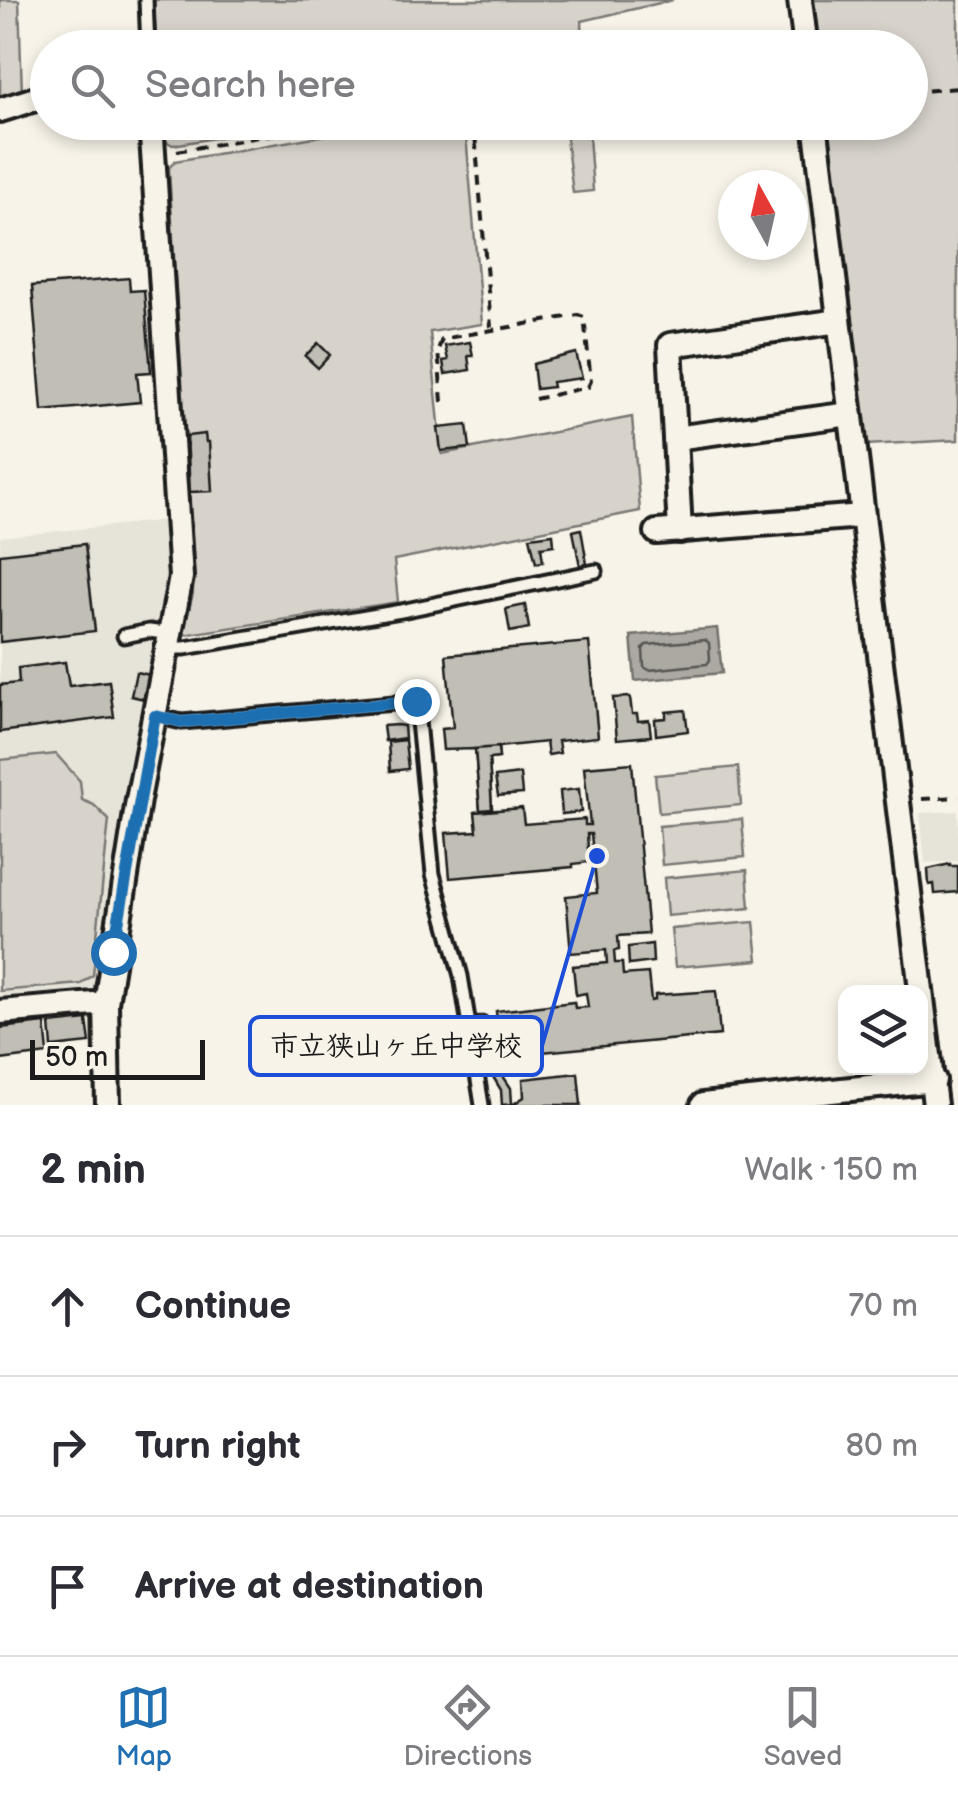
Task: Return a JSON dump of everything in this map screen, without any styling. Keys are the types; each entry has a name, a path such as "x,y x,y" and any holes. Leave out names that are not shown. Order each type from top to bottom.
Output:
{"street":[{"path":"800,0 804,30"},
{"path":"0,110 30,101"},
{"path":"108,1105 106,1003 135,816 181,577 153,140"},
{"path":"817,140 935,1105"},
{"path":"839,321 670,345 674,438 668,532 862,516"},
{"path":"674,438 850,414"},
{"path":"0,1012 106,1003"},
{"path":"703,1105 934,1080"}],"lane":[{"path":"146,0 147,30"},
{"path":"124,636 148,631 185,648 596,571"},
{"path":"155,716 182,722 416,701 433,874 461,976 482,1105"}],"path":[{"path":"928,90 958,88"},
{"path":"154,155 241,140"},
{"path":"476,140 492,328"},
{"path":"442,402 438,350 442,339 492,328 584,317 588,387 536,399"},
{"path":"897,800 958,796"}],"shaded area":[{"path":"0,0 19,0 22,94 0,100"},
{"path":"154,0 673,0 582,21 582,30 155,30"},
{"path":"808,0 958,0 958,440 866,445 826,140 928,140 928,30 812,30"},
{"path":"163,140 203,140 173,145"},
{"path":"297,140 466,140 482,324 430,332 442,454 632,417 640,511 394,560 398,602 183,635 193,593 169,168 175,161"},
{"path":"566,140 589,140 593,191 573,193"},
{"path":"167,520 170,573 158,652 125,806 95,985 84,993 0,1000 0,537"},
{"path":"56,754 80,781 82,800 94,805 109,820 93,975 81,984 0,991 0,760"},
{"path":"738,767 741,805 659,813 655,775"},
{"path":"958,811 958,861 925,863 920,813"},
{"path":"742,819 745,857 662,865 659,826"},
{"path":"747,870 750,908 667,916 664,878"},
{"path":"754,922 758,960 675,967 671,929"}],"water":[{"path":"717,628 722,673 635,681 631,636"}],"building":[{"path":"129,278 130,291 144,290 151,372 137,373 140,402 42,411 32,286"},
{"path":"470,342 470,370 445,374 445,346"},
{"path":"318,343 330,355 318,368 305,356"},
{"path":"576,353 582,378 552,382 553,387 536,389 533,364"},
{"path":"467,425 470,448 441,451 438,428"},
{"path":"205,434 212,491 190,492 187,436"},
{"path":"581,529 587,564 580,566 573,531"},
{"path":"553,534 554,545 541,547 543,562 536,563 530,537"},
{"path":"85,544 95,631 0,642 0,554"},
{"path":"525,605 529,628 510,632 506,609"},
{"path":"589,642 598,737 558,741 560,753 548,755 546,742 498,747 499,758 489,759 492,809 480,810 475,749 443,750 441,729 453,728 446,655"},
{"path":"65,662 69,686 109,681 114,717 0,732 0,685 19,683 18,668"},
{"path":"136,672 150,675 144,699 131,696"},
{"path":"630,697 632,714 637,714 638,721 649,720 651,736 617,739 613,698"},
{"path":"685,710 688,731 656,735 655,719 666,718 666,712"},
{"path":"383,726 404,726 405,738 385,741"},
{"path":"405,740 408,769 390,771 388,742"},
{"path":"498,747 499,758 489,759 492,809 480,810 475,749"},
{"path":"632,763 648,934 618,936 615,963 622,963 623,975 648,973 651,1001 655,995 716,991 720,1035 500,1056 496,1011 574,1002 575,1008 588,1007 586,993 576,995 573,966 607,963 606,950 571,953 566,896 597,893 591,834 587,834 589,862 573,867 450,878 446,833 477,831 475,812 522,808 524,824 585,819 585,825 590,825 584,767"},
{"path":"520,774 522,794 498,796 495,777"},
{"path":"579,789 581,812 562,814 560,791"},
{"path":"958,866 958,892 935,894 934,884 929,885 928,869"},
{"path":"652,944 653,962 629,965 628,947"},
{"path":"476,1016 486,1016 487,1052 511,1088 512,1104 502,1105 501,1090 480,1055"},
{"path":"87,1020 90,1043 52,1047 50,1024"},
{"path":"45,1023 48,1054 0,1060 0,1028"},
{"path":"578,1073 581,1105 512,1105 524,1097 523,1079"}],"place":[{"name":"市立狭山ヶ丘中学校","path":"597,856"}],"route":[{"path":"113,952 155,716 182,722 416,701"}]}
